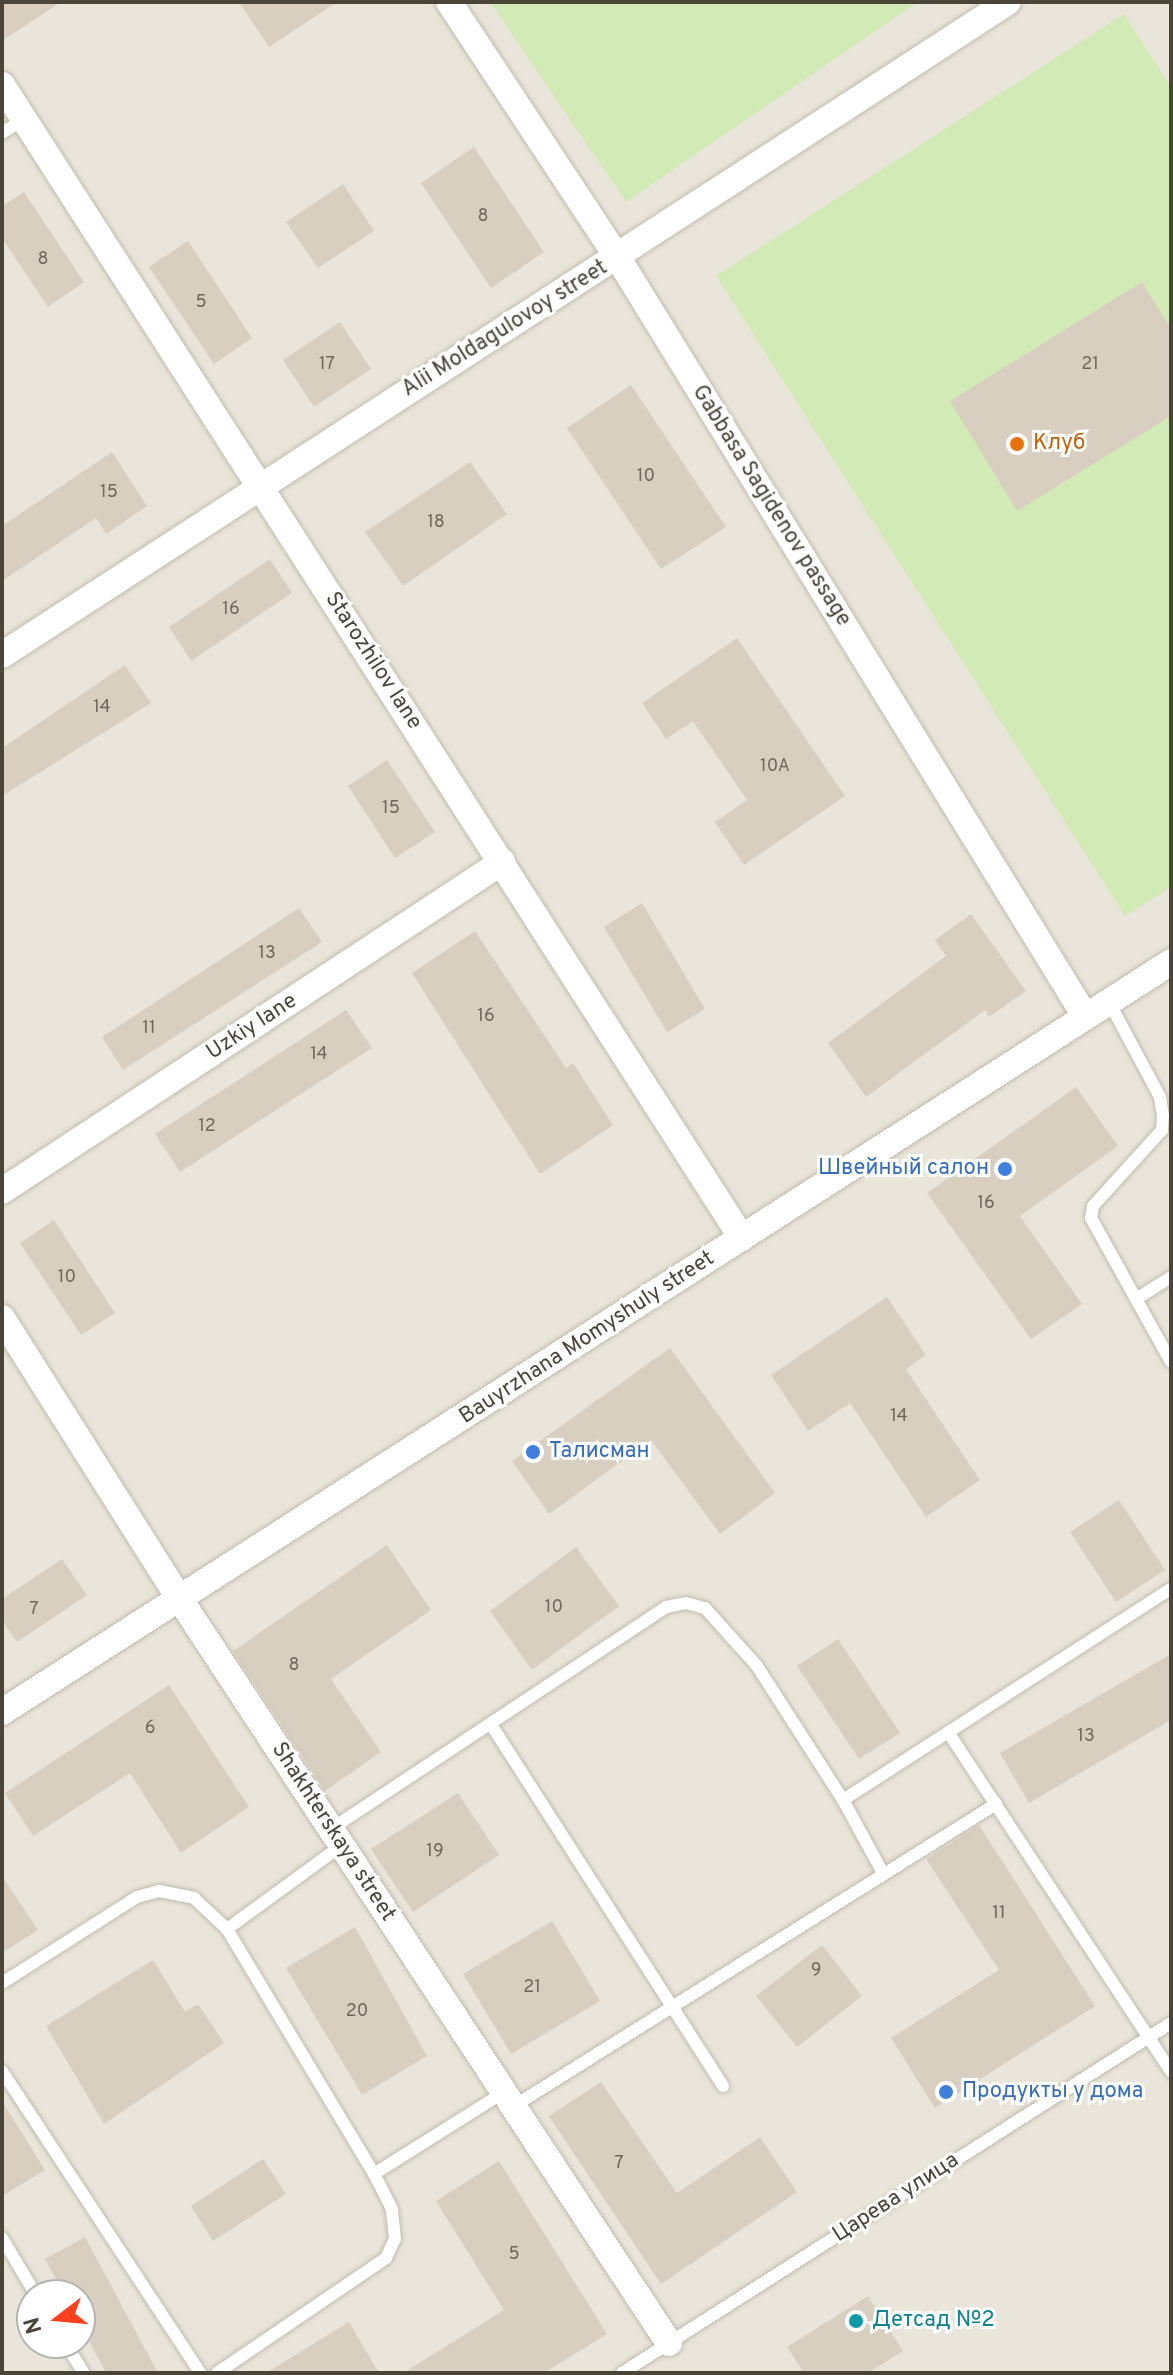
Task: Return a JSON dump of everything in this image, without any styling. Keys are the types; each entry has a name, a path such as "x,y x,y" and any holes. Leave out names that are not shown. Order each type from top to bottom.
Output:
{"street":[{"name":"Gabbasa Sagidenov passage","path":"449,2 618,258 1085,1016"},
{"name":"Alii Moldagulovoy street","path":"2,655 1008,2"},
{"name":"Starozhilov lane","path":"2,85 742,1238"},
{"name":"Uzkiy lane","path":"2,1191 502,862"},
{"name":"Bauyrzhana Momyshuly street","path":"2,1712 181,1601 1171,962"},
{"name":"Shakhterskaya street","path":"2,1318 181,1601 669,2343"}],"lane":[{"path":"2,133 24,119"},
{"path":"1109,1002 1160,1097 1162,1130 1093,1206 1091,1218 1171,1362"},
{"path":"1136,1299 1171,1277"},
{"path":"843,1800 950,1735 1171,1589"},
{"path":"227,1929 336,1837 492,1726 666,1607 686,1603 705,1608 757,1666 843,1800 883,1873"},
{"path":"492,1726 667,2006 723,2086"},
{"path":"950,1735 1171,2072"},
{"path":"374,2174 667,2006 996,1804"},
{"path":"2,1983 148,1894 180,1892 194,1898 227,1929 374,2174 392,2209 395,2239 386,2258 217,2373"},
{"name":"Царева улица","path":"622,2373 1171,2023"},
{"path":"2,2071 200,2373"},
{"path":"2,2238 26,2279"}],"shaded area":[{"path":"2,2 1171,2 1171,2373 2,2373"}],"green space":[{"path":"490,2 918,2 626,202"},
{"path":"1124,14 1171,87 1171,887 1125,916 716,276"}],"building":[{"path":"2,2 61,2 2,41"},
{"path":"239,2 337,2 269,47"},
{"path":"474,147 544,252 491,288 421,183"},
{"path":"343,184 374,231 318,268 286,222"},
{"path":"24,192 84,282 48,307 2,238 2,206"},
{"path":"188,241 252,338 214,364 149,267"},
{"path":"1142,282 1171,329 1171,416 1017,511 950,401"},
{"path":"340,322 371,369 314,407 283,360"},
{"path":"631,385 726,527 661,569 567,428"},
{"path":"112,452 147,506 106,534 96,518 2,581 2,526"},
{"path":"470,462 507,514 403,586 365,532"},
{"path":"270,559 292,593 191,661 169,627"},
{"path":"737,638 845,796 744,865 715,822 747,800 693,721 666,739 642,703"},
{"path":"125,665 151,703 2,796 2,748"},
{"path":"387,760 435,832 395,858 348,786"},
{"path":"642,903 705,1009 667,1032 604,927"},
{"path":"299,908 322,942 123,1070 102,1037"},
{"path":"971,914 1026,991 989,1017 985,1010 866,1097 828,1043 946,956 935,940"},
{"path":"475,931 566,1068 573,1063 613,1125 540,1174 412,973"},
{"path":"346,1010 372,1048 180,1172 155,1134"},
{"path":"1076,1087 1118,1146 1020,1216 1082,1304 1031,1339 927,1193"},
{"path":"54,1220 115,1313 81,1335 20,1243"},
{"path":"887,1297 926,1355 906,1369 980,1480 926,1517 850,1403 808,1431 771,1375"},
{"path":"670,1348 775,1493 720,1534 651,1440 549,1514 512,1461"},
{"path":"1119,1500 1165,1570 1116,1602 1070,1532"},
{"path":"387,1545 431,1610 331,1679 381,1752 325,1791 233,1651"},
{"path":"576,1547 619,1606 532,1670 490,1611"},
{"path":"62,1559 87,1595 17,1642 2,1620 2,1599"},
{"path":"838,1639 900,1733 859,1759 797,1666"},
{"path":"1171,1654 1171,1720 1029,1803 1000,1753"},
{"path":"169,1685 249,1807 181,1853 130,1773 33,1836 5,1793"},
{"path":"458,1793 499,1855 413,1912 371,1849"},
{"path":"979,1825 1095,2006 935,2108 891,2038 999,1970 926,1859"},
{"path":"2,1876 38,1930 2,1953"},
{"path":"552,1921 600,2001 511,2054 463,1974"},
{"path":"355,1927 427,2056 362,2095 286,1968"},
{"path":"822,1945 862,1996 797,2047 756,1996"},
{"path":"153,1960 185,2012 198,2004 224,2043 104,2124 46,2026"},
{"path":"601,2082 677,2193 760,2137 797,2192 661,2284 549,2116"},
{"path":"2,2101 45,2170 2,2196"},
{"path":"263,2159 286,2194 213,2241 191,2206"},
{"path":"499,2161 607,2334 544,2373 403,2373 504,2310 436,2201"},
{"path":"85,2237 158,2373 106,2373 96,2354 96,2279 56,2279 45,2259"},
{"name":"Детсад №2","path":"868,2296 903,2351 868,2373 804,2373 787,2347"},
{"path":"349,2322 379,2373 266,2373"}],"place":[{"name":"Клуб","path":"1017,444"},
{"name":"Швейный салон","path":"1005,1169"},
{"name":"Талисман","path":"533,1452"},
{"name":"Продукты у дома","path":"946,2092"},
{"name":"Детсад №2","path":"856,2321"}]}
